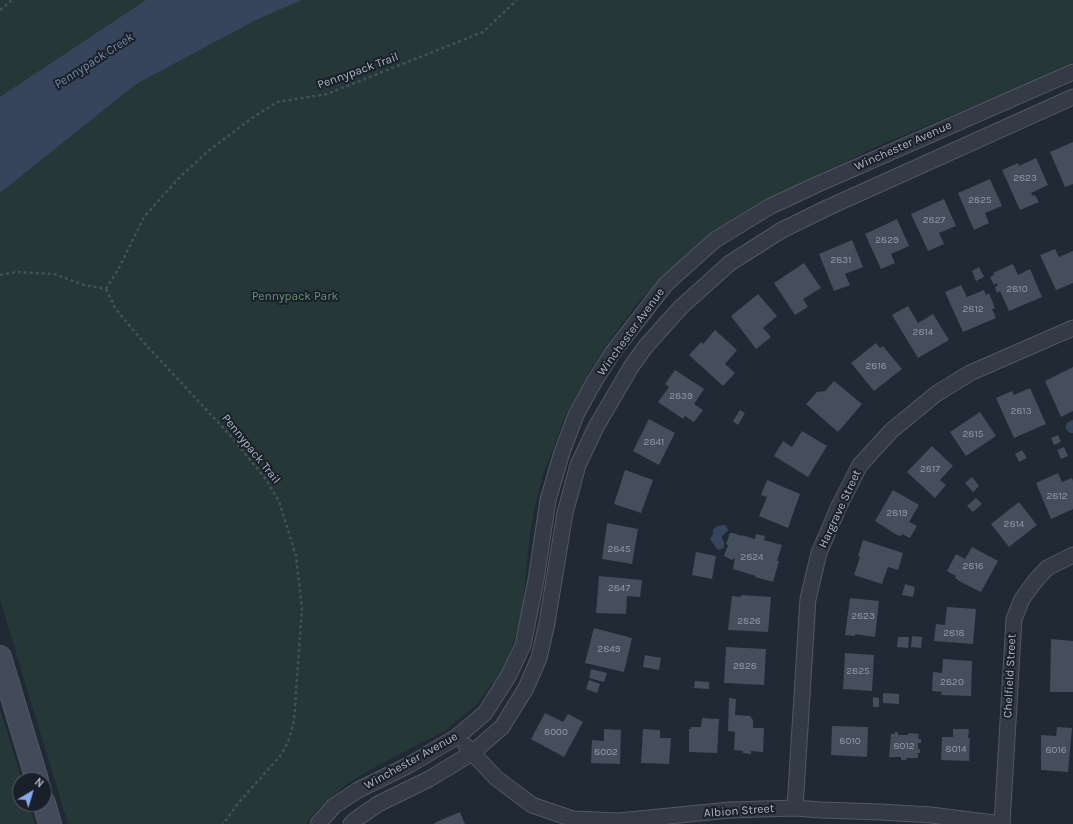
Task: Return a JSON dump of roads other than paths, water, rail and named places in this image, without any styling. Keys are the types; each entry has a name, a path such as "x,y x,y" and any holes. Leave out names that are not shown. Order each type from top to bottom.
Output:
{"main road":[{"path":"0,657 35,772"},
{"path":"47,812 50,824"}],"street":[{"name":"Winchester Avenue","path":"318,824 334,806 358,790 409,765 458,736 485,714 509,675 523,645 536,580 548,500 562,452 572,425 594,382 624,336 666,284 715,240 769,207 1073,72"},
{"name":"Winchester Avenue","path":"351,824 378,804 429,779 472,753 502,727 526,688 539,658 550,608 565,513 578,465 593,433 631,367 646,346 681,306 730,262 782,230 828,207 1073,97"},
{"path":"872,160 884,182"},
{"name":"Hargrave Street","path":"795,808 808,599 819,552 839,506 860,465 891,431 936,394 970,373 1073,328"},
{"path":"572,425 593,433"},
{"name":"Chelfield Street","path":"1002,824 1014,619 1022,599 1047,568 1073,555"},
{"name":"Albion Street","path":"458,736 496,778 532,805 573,820 619,821 730,810 795,808 931,815 1002,824"}],"water":[{"name":"Pennypack Creek","path":"146,0 302,0 258,19 136,84 0,193 0,97"},
{"path":"1073,420 1073,433 1070,433 1066,429 1066,425 1068,422"},
{"path":"724,525 728,530 722,536 724,548 719,550 710,539 713,534 713,529"}],"park label":[{"name":"Pennypack Park","path":"295,297"}]}
